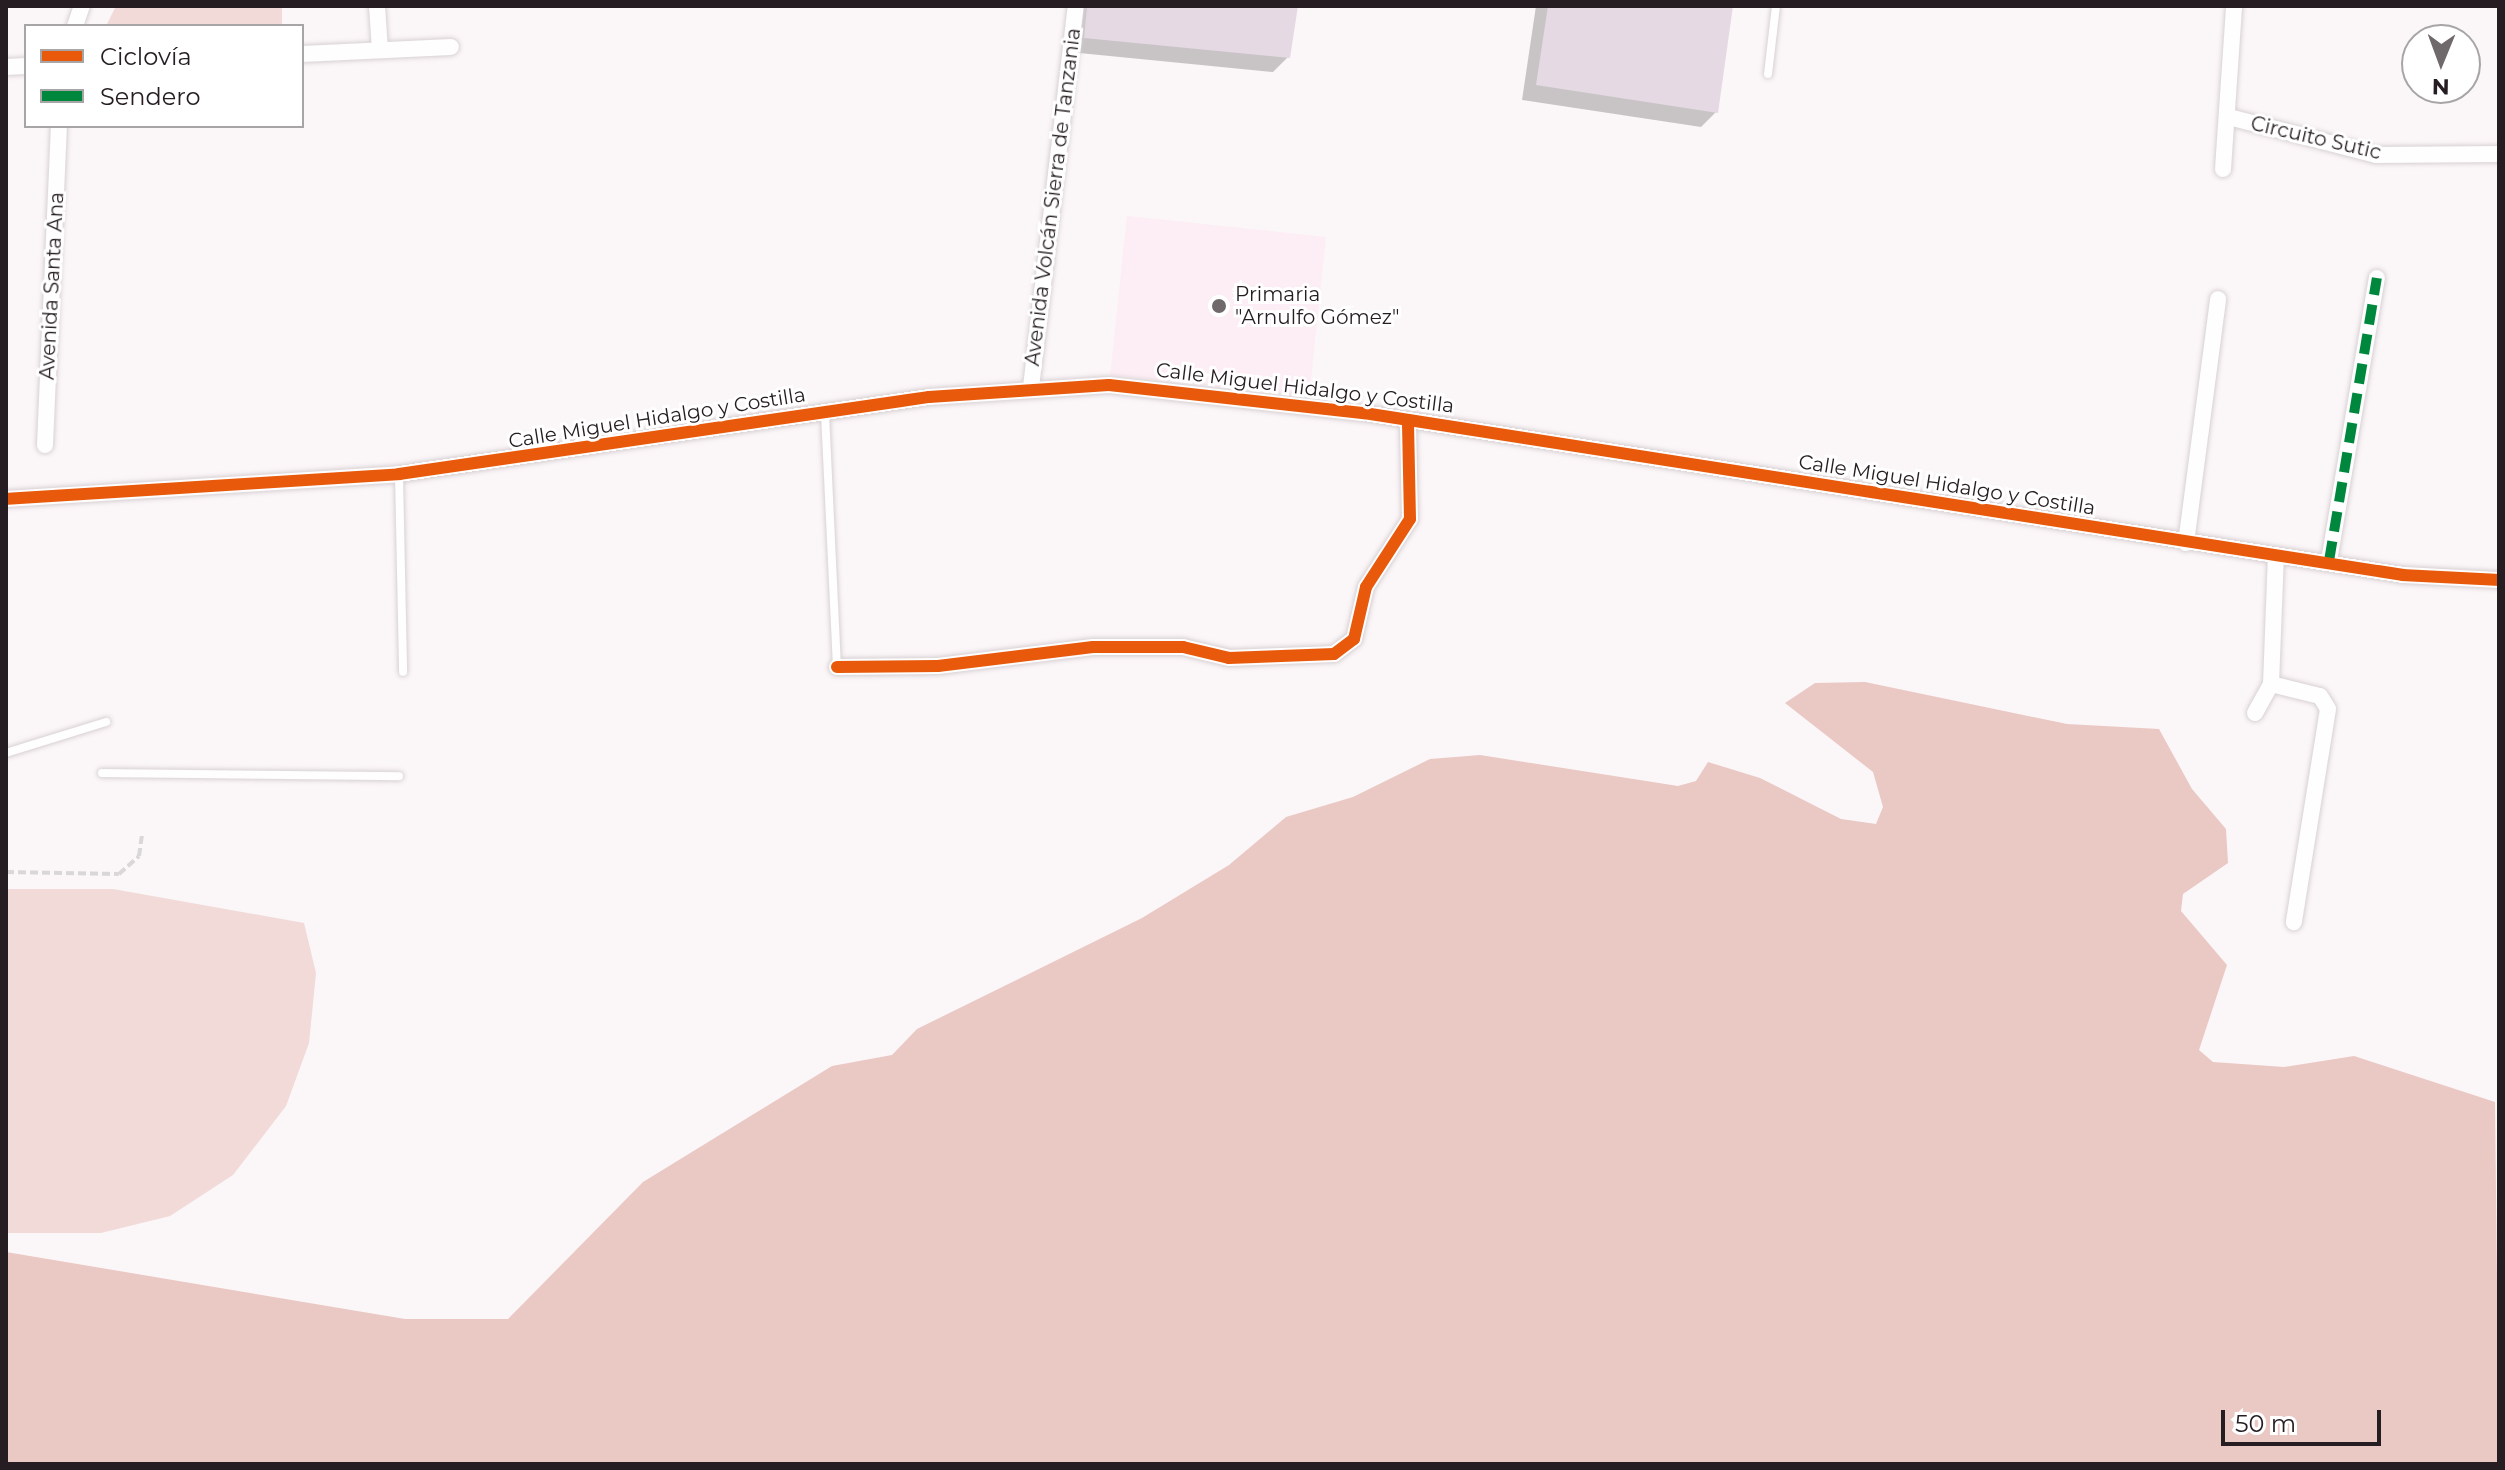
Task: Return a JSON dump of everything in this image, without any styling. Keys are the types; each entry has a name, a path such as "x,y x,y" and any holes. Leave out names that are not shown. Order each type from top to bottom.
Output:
{"street":[{"path":"377,6 380,50"},
{"name":"Avenida Volcán Sierra de Tanzania","path":"1031,387 1076,6"},
{"name":"Circuito Sutic","path":"2223,169 2229,117 2234,6"},
{"path":"304,54 451,47"},
{"name":"Circuito Sutic","path":"2229,117 2376,155 2499,154"},
{"name":"Avenida Santa Ana","path":"45,445 59,128"},
{"path":"2329,561 2377,278"},
{"path":"2186,543 2218,299"},
{"name":"Calle Miguel Hidalgo y Costilla","path":"6,499 399,474 1031,387 1205,391 1408,420 2186,543 2499,580"},
{"path":"837,667 938,666 1093,647 1183,647 1229,658 1334,654 1354,639 1366,587 1410,519 1408,420"},
{"path":"2255,713 2271,684 2276,555"},
{"path":"2271,684 2320,696 2328,709 2294,922"}],"lane":[{"path":"1768,74 1776,6"},
{"path":"825,413 837,667"},
{"path":"399,474 403,672"},
{"path":"6,753 106,722"},
{"path":"102,773 399,776"}],"path":[{"path":"6,872 119,874 139,856 142,834"}],"shaded area":[{"path":"116,6 282,6 282,24 107,24"},
{"name":"Primaria \"Arnulfo Gómez\"","path":"1127,216 1326,237 1309,396 1110,375"},
{"path":"1865,682 2067,724 2159,729 2192,789 2226,829 2228,863 2183,894 2181,911 2227,965 2199,1050 2213,1062 2284,1067 2354,1056 2495,1102 2499,1464 6,1464 6,1252 405,1319 508,1319 643,1182 832,1066 892,1055 917,1029 1142,918 1229,865 1286,817 1353,797 1430,759 1480,755 1678,786 1696,781 1708,762 1760,778 1841,819 1876,824 1883,807 1873,772 1785,703 1815,683"},
{"path":"6,889 113,889 304,923 316,973 309,1043 286,1106 233,1175 170,1216 101,1233 6,1233"}],"building":[{"path":"1087,6 1298,6 1290,58 1084,38"},
{"path":"1548,6 1733,6 1718,113 1536,85"}],"marked path":[{"path":"2329,561 2377,278"}],"cycle path":[{"path":"6,499 399,474 929,397 1109,385 1364,413 2403,575 2499,580"},
{"path":"837,667 938,666 1093,647 1183,647 1229,658 1334,654 1354,639 1366,587 1410,519 1408,420"}],"place":[{"name":"Primaria \"Arnulfo Gómez\"","path":"1219,306"}]}
